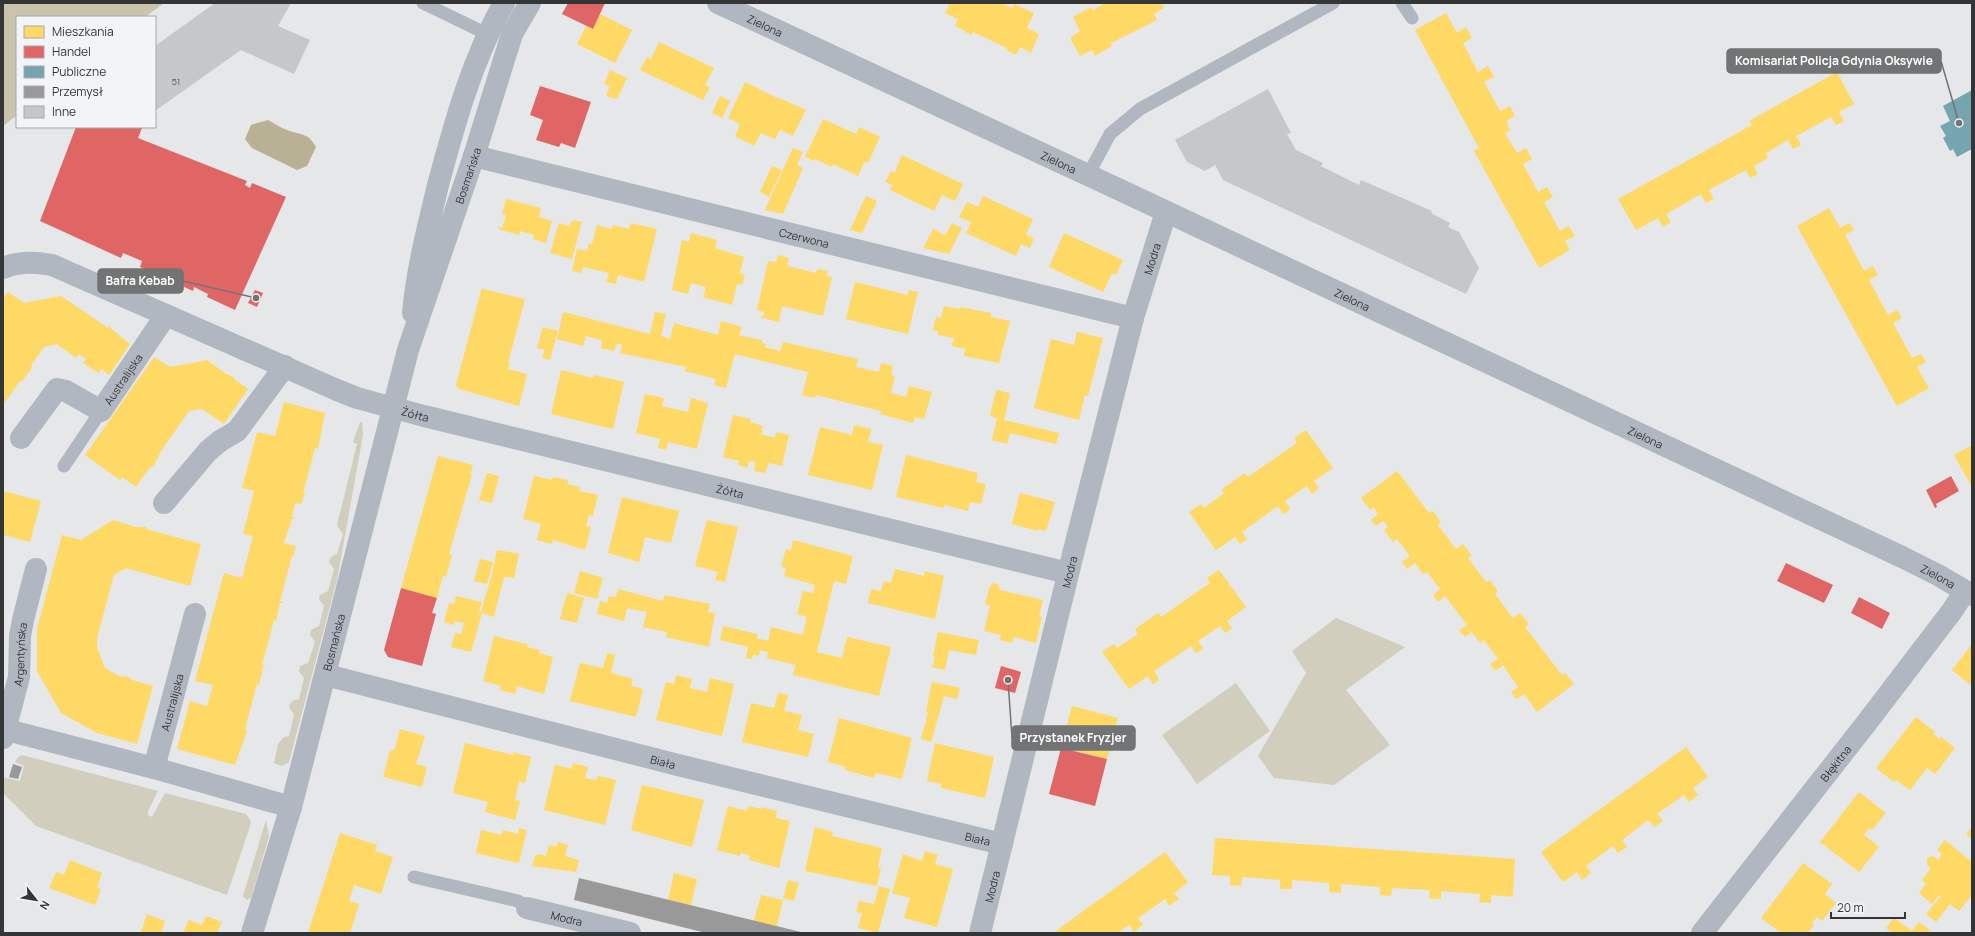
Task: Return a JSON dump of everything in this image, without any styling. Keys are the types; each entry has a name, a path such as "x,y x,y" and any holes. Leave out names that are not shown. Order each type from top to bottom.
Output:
{"street":[{"name":"Bosmańska","path":"408,350 415,284 435,197 458,113 473,67 487,34 504,3"},
{"name":"Bosmańska","path":"252,933 291,807 326,674 392,407 408,350 474,156 512,34 530,3"},
{"name":"Zielona","path":"723,5 1902,557 1969,593"},
{"name":"Czerwona","path":"474,156 1134,318"},
{"name":"Modra","path":"980,933 1068,573 1134,318 1166,212"},
{"path":"3,267 35,262 52,265 344,393 392,407"},
{"name":"Australijska","path":"21,438 57,389 66,390 101,411 166,315"},
{"path":"164,503 208,451 220,441 237,431 285,366"},
{"name":"Żółta","path":"392,407 1068,573"},
{"name":"Argentyńska","path":"4,733 19,677 20,636 36,569"},
{"name":"Błękitna","path":"1702,933 1952,611 1969,593"},
{"name":"Australijska","path":"154,768 195,614"},
{"name":"Biała","path":"326,674 678,765 1002,844"},
{"path":"4,733 154,768 291,807"},
{"name":"Modra","path":"527,908 630,933"}],"lane":[{"path":"424,3 487,34"},
{"path":"1088,175 1110,134 1140,109 1333,3"},
{"path":"1402,3 1412,18"},
{"path":"64,466 101,411"},
{"path":"414,877 518,901 527,908"}],"shaded area":[{"path":"3,3 164,3 146,16 16,16 16,116 3,126"},
{"path":"268,120 292,132 304,135 313,142 316,147 307,166 297,170 252,148 245,139 251,125"},
{"path":"360,422 362,422 363,435 337,580 289,762 282,766 274,763 278,744 284,737 289,736 294,714 289,707 292,701 299,699 304,678 299,671 300,666 308,663 315,642 310,635 311,630 319,626 324,606 319,599 320,595 328,591 334,569 329,562 331,557 337,554 343,534 337,525 357,444 353,442"},
{"path":"1336,618 1405,647 1346,690 1390,745 1334,785 1274,778 1258,756 1306,673 1292,651"},
{"path":"1236,683 1270,731 1197,784 1162,735"},
{"path":"22,755 158,791 148,811 148,815 152,817 165,793 246,814 251,821 250,826 227,895 36,826 3,793 3,777 20,781 24,766 15,762 18,757"},
{"path":"266,820 269,836 251,898 247,900 243,896"}],"building: Mieszkania":[{"path":"950,3 1001,3 1012,8 1014,4 1034,13 1027,28 1039,34 1031,53 1020,47 1016,55 1006,50 1007,48 973,32 972,35 955,26 958,19 945,13"},
{"path":"1106,3 1161,3 1164,8 1154,14 1157,20 1111,43 1112,46 1095,56 1092,50 1080,56 1070,38 1080,31 1073,17 1091,7 1093,10"},
{"path":"1446,13 1457,33 1466,27 1472,38 1463,43 1478,72 1488,66 1494,77 1484,82 1500,111 1510,106 1515,116 1506,121 1510,130 1505,133 1517,153 1526,148 1532,159 1523,164 1538,192 1547,187 1553,197 1544,202 1560,231 1569,226 1575,236 1565,241 1570,250 1539,268 1474,151 1479,148 1415,30"},
{"path":"600,14 632,30 615,63 577,44 586,26 593,29"},
{"path":"659,42 714,68 705,85 710,87 703,100 640,70 647,57 651,59"},
{"path":"610,70 627,78 617,99 606,96 610,86 604,84"},
{"path":"1837,72 1854,104 1839,112 1844,121 1836,125 1831,117 1796,136 1801,145 1793,149 1788,140 1766,153 1768,158 1754,166 1758,174 1750,178 1746,170 1709,190 1714,199 1706,203 1701,194 1666,214 1671,222 1663,227 1658,218 1636,230 1618,199 1752,125 1749,121"},
{"path":"745,82 806,110 793,136 780,130 775,139 761,133 754,146 735,136 740,124 728,118"},
{"path":"720,96 730,101 722,118 712,113"},
{"path":"823,119 856,134 859,127 880,137 868,163 865,161 858,176 833,164 832,167 815,159 814,161 805,157"},
{"path":"793,148 803,152 797,165 803,168 783,214 765,210"},
{"path":"902,155 963,184 955,201 942,195 934,211 890,190 892,185 885,182 891,171 895,172"},
{"path":"772,166 782,170 769,197 760,192"},
{"path":"866,196 877,201 862,233 850,230"},
{"path":"983,196 1033,219 1026,235 1034,238 1030,248 1021,244 1016,256 966,233 971,222 959,217 967,202 978,207"},
{"path":"506,199 541,208 539,217 552,221 546,243 533,239 534,235 520,231 519,235 498,229 499,227 502,228 506,215 502,214"},
{"path":"1829,208 1840,228 1849,223 1854,230 1845,235 1864,271 1873,266 1878,275 1869,280 1888,315 1897,310 1902,318 1893,323 1912,358 1921,354 1926,362 1917,367 1929,388 1897,406 1797,226"},
{"path":"574,220 582,222 572,259 550,253 559,223 570,226 571,221 573,222"},
{"path":"631,223 657,229 644,282 618,275 616,284 606,282 609,273 583,267 581,273 572,271 577,249 587,251 589,243 592,244 597,225 612,229 613,225 629,229"},
{"path":"952,223 962,228 949,254 923,248 933,229 945,235"},
{"path":"691,233 717,240 715,248 744,257 740,273 745,275 742,285 737,284 732,305 703,297 706,287 691,283 688,294 672,290 682,240 689,242"},
{"path":"1064,233 1123,260 1116,275 1112,273 1103,292 1049,267"},
{"path":"778,255 789,258 787,266 816,273 817,269 828,271 826,276 832,277 823,316 782,306 779,322 759,317 763,316 764,312 757,310 768,261 776,262"},
{"path":"855,282 908,295 909,290 918,292 908,334 846,319"},
{"path":"482,287 483,289 525,299 508,363 510,363 508,369 527,374 519,406 459,389 456,385"},
{"path":"8,292 24,303 61,296 108,328 111,324 110,328 130,344 109,375 101,369 99,373 83,363 86,359 79,354 76,358 57,344 44,347 31,365 32,368 22,381 20,381 3,405 3,299"},
{"path":"944,306 960,309 960,307 991,313 991,317 1010,321 999,363 964,356 965,349 952,346 954,338 938,335 938,331 933,330 936,317 941,318"},
{"path":"563,312 650,334 655,312 666,314 661,336 670,339 674,323 718,335 721,321 742,327 739,335 762,340 762,343 766,344 765,347 780,351 779,356 783,342 858,359 856,367 879,372 881,363 893,366 891,375 895,376 891,393 906,397 909,386 932,392 924,419 915,417 913,423 880,414 881,411 816,395 815,398 802,395 808,372 735,354 726,388 714,385 716,379 685,371 686,367 620,353 622,345 617,343 614,351 601,348 602,340 586,336 583,346 557,339"},
{"path":"543,327 558,331 550,360 542,358 545,350 537,348"},
{"path":"1077,332 1103,338 1088,396 1085,395 1079,420 1034,408 1051,339 1074,345"},
{"path":"154,357 170,367 207,360 225,373 235,378 234,379 248,389 224,424 202,409 189,411 161,451 153,467 150,467 136,487 122,477 120,480 85,455"},
{"path":"561,370 593,378 594,375 624,382 613,429 551,414"},
{"path":"996,390 1010,393 1004,420 1059,433 1056,444 1010,433 1007,444 992,440 997,418 990,416"},
{"path":"645,394 664,398 662,406 688,412 691,398 708,403 697,449 668,442 666,450 658,448 660,439 636,433"},
{"path":"284,402 325,413 318,449 315,448 303,493 307,495 304,495 301,504 295,503 292,517 296,519 292,519 284,543 296,546 293,555 297,556 292,556 280,601 284,603 280,603 276,621 274,620 262,665 266,667 263,667 259,685 257,684 245,729 247,731 235,765 177,749 190,701 207,706 213,685 195,681 224,573 242,578 253,536 243,534 254,491 242,488 257,432 275,436"},
{"path":"733,415 751,419 750,422 763,426 761,434 775,438 776,432 789,435 782,466 769,463 765,473 754,471 755,462 749,461 747,468 738,465 739,461 723,457"},
{"path":"854,425 871,429 868,442 883,445 872,490 808,475 820,427 852,435"},
{"path":"1306,430 1333,468 1314,481 1319,488 1312,494 1307,486 1285,501 1290,509 1287,512 1283,514 1278,506 1242,532 1247,539 1240,544 1235,537 1216,550 1189,512 1201,504 1204,508 1224,493 1222,489 1245,473 1248,477 1297,443 1294,438"},
{"path":"1972,445 1972,487 1954,455"},
{"path":"906,455 978,473 976,482 986,484 981,504 970,502 968,511 945,505 944,508 896,497"},
{"path":"438,456 473,465 470,475 472,475 449,554 452,555 446,577 443,576 437,598 401,588"},
{"path":"1397,471 1429,513 1433,511 1441,522 1438,525 1456,549 1463,544 1472,556 1468,558 1486,582 1490,580 1498,591 1495,594 1513,618 1520,613 1529,624 1525,627 1562,675 1565,673 1574,684 1537,712 1524,694 1516,699 1511,692 1518,687 1503,665 1495,671 1490,664 1498,659 1484,640 1480,643 1472,632 1465,637 1459,630 1467,625 1445,596 1438,602 1433,595 1440,589 1427,572 1423,574 1415,563 1407,569 1402,562 1410,556 1397,539 1393,542 1384,530 1388,527 1383,521 1376,526 1371,520 1378,514 1373,507 1370,510 1361,498"},
{"path":"487,473 499,476 492,503 479,500"},
{"path":"534,476 552,480 553,477 568,480 567,484 580,487 579,491 598,495 593,516 589,515 586,526 591,527 585,550 553,540 552,544 537,540 541,524 523,519"},
{"path":"3,491 41,501 30,542 3,535"},
{"path":"1020,493 1055,502 1046,531 1038,529 1037,531 1012,524"},
{"path":"622,497 679,511 671,543 645,537 639,562 608,553"},
{"path":"113,520 136,527 146,527 146,529 201,544 190,586 126,568 114,575 97,638 97,647 105,668 119,676 130,677 129,679 153,686 137,744 97,733 61,713 37,671 37,629 62,535 81,540"},
{"path":"707,520 738,527 725,582 715,580 718,572 695,566"},
{"path":"793,540 853,556 846,584 834,581 817,652 842,658 847,637 891,647 879,696 793,675 802,637 795,665 767,658 768,652 760,650 759,656 753,655 752,659 746,658 748,647 720,640 723,626 757,634 757,638 768,641 771,627 803,635 807,617 797,614 803,591 813,593 815,585 784,576 786,568 781,567 786,549 791,550"},
{"path":"497,550 519,554 514,578 504,577 494,617 482,613 471,652 451,647 455,633 461,634 464,623 455,621 454,625 444,622 449,603 454,604 456,596 482,602 479,611 481,612"},
{"path":"480,559 493,562 487,584 474,581"},
{"path":"895,569 924,576 925,571 944,576 935,619 868,603 871,589 881,591 884,581 891,583"},
{"path":"1219,570 1246,607 1227,621 1232,628 1225,633 1220,626 1198,641 1203,648 1200,651 1196,653 1191,646 1154,671 1159,679 1153,684 1148,676 1129,689 1102,652 1114,644 1117,648 1138,634 1135,629 1158,613 1161,617 1210,583 1207,578"},
{"path":"580,571 603,578 597,599 574,593"},
{"path":"993,583 998,584 1000,590 1043,600 1039,616 1042,617 1036,643 1014,637 1012,643 1000,640 1001,635 984,631 990,606 985,604 990,586"},
{"path":"618,589 663,601 664,595 710,604 708,612 715,613 709,647 666,637 667,632 643,627 647,612 627,608 624,621 597,614 600,601 607,603 609,596 616,597"},
{"path":"567,593 584,598 577,623 560,619"},
{"path":"938,632 979,640 976,655 949,650 945,670 932,667 935,657 933,656"},
{"path":"494,636 527,644 527,647 540,650 539,653 553,657 544,694 517,686 515,694 500,690 501,686 483,681"},
{"path":"1972,644 1972,686 1952,670"},
{"path":"607,653 615,655 611,673 633,679 631,686 643,689 636,717 570,701 580,663 603,668"},
{"path":"676,675 692,679 690,688 707,692 710,678 734,684 722,736 656,720 666,682 674,684"},
{"path":"932,682 960,688 957,699 944,696 931,742 921,739 928,713 926,712"},
{"path":"778,693 788,695 784,711 802,715 798,730 814,734 808,757 742,742 751,703 774,708"},
{"path":"1072,706 1118,718 1107,759 1061,748"},
{"path":"1916,717 1935,732 1933,734 1940,739 1941,737 1955,748 1935,774 1927,768 1910,790 1896,780 1894,782 1876,768"},
{"path":"839,718 912,738 902,779 876,773 874,778 845,770 846,767 828,762"},
{"path":"400,729 425,736 416,764 427,767 422,787 383,777 390,750 394,751"},
{"path":"465,743 513,755 513,752 531,757 525,783 519,781 515,800 520,801 515,820 485,812 488,802 453,793"},
{"path":"935,743 994,757 985,798 941,788 941,784 927,781"},
{"path":"1686,747 1708,777 1693,788 1698,795 1689,802 1684,795 1657,814 1663,821 1654,827 1648,820 1622,840 1627,847 1618,853 1613,846 1586,866 1591,873 1582,880 1577,872 1563,882 1541,852"},
{"path":"573,763 588,767 585,778 596,780 598,776 616,780 605,825 544,810 555,765 572,769"},
{"path":"642,785 704,800 692,847 631,830"},
{"path":"1859,792 1886,813 1872,830 1869,828 1864,835 1879,847 1859,872 1820,842"},
{"path":"728,806 747,811 748,806 761,809 761,807 777,811 776,818 790,821 779,868 749,860 750,856 741,853 740,856 717,850"},
{"path":"815,827 833,832 832,836 882,848 878,867 881,868 877,886 805,871"},
{"path":"1972,827 1972,839 1966,834"},
{"path":"519,828 527,830 519,863 476,853 481,830 502,835 503,830 518,834"},
{"path":"340,833 377,845 375,851 393,857 381,894 354,885 349,901 359,904 350,933 308,933"},
{"path":"1215,838 1515,859 1513,897 1491,895 1491,903 1479,902 1480,894 1441,891 1441,899 1429,898 1430,890 1392,888 1391,896 1380,895 1380,887 1341,884 1341,893 1329,892 1329,883 1292,880 1292,889 1280,889 1280,880 1242,877 1241,886 1230,885 1230,876 1212,875"},
{"path":"1945,840 1972,862 1972,895 1959,911 1950,904 1936,922 1926,914 1941,896 1939,895 1932,904 1919,893 1926,884 1922,880 1931,868 1927,865 1927,858 1933,856 1938,860 1942,854 1937,850"},
{"path":"558,842 568,845 565,856 579,860 576,872 532,866 535,856 539,854 546,856 549,845 556,847"},
{"path":"925,851 938,855 935,864 953,869 937,927 904,918 910,898 892,893 903,854 922,861"},
{"path":"1165,852 1188,882 1174,893 1179,899 1169,906 1165,899 1138,918 1143,925 1134,932 1129,925 1117,933 1053,933"},
{"path":"70,860 102,873 97,888 101,889 95,905 49,888 56,872 64,875"},
{"path":"1803,863 1832,884 1825,894 1836,903 1822,921 1817,917 1812,923 1814,925 1808,933 1781,933 1761,918"},
{"path":"674,873 697,879 691,905 668,900"},
{"path":"788,880 799,883 794,901 783,898"},
{"path":"879,886 890,889 878,933 858,928 862,913 856,912 859,901 874,904"},
{"path":"761,895 783,900 777,926 754,921"},
{"path":"147,914 165,921 161,933 141,932"},
{"path":"206,916 222,922 217,933 183,933 189,920 202,925"},
{"path":"1894,918 1912,931 1919,922 1930,930 1927,933 1889,933 1890,931 1886,928"}],"building: Handel":[{"path":"568,3 605,3 593,29 562,14"},
{"path":"540,86 591,102 575,148 561,143 559,147 536,140 543,120 530,115"},
{"path":"76,128 142,128 138,138 247,181 245,185 250,188 252,183 286,197 235,310 207,297 208,294 194,287 193,291 140,267 142,261 123,253 121,258 40,221"},
{"path":"255,290 263,293 257,307 248,303"},
{"path":"1951,476 1959,491 1936,504 1937,507 1935,508 1926,490"},
{"path":"1786,563 1833,585 1824,603 1777,581"},
{"path":"401,588 437,598 432,613 436,614 422,666 388,657 384,650"},
{"path":"1859,597 1890,613 1882,629 1851,613"},
{"path":"1001,666 1021,672 1015,693 995,688"},
{"path":"1061,748 1107,759 1095,806 1049,794"}],"building: Publiczne":[{"path":"1972,90 1972,149 1957,157 1953,149 1950,151 1943,138 1946,136 1940,126 1950,121 1943,106"}],"building: Przemysł":[{"path":"13,764 22,767 18,779 9,777"},
{"path":"579,878 801,933 706,933 574,900"}],"building: Inne":[{"path":"215,3 291,3 278,26 310,40 294,74 241,50 156,110 156,45"},
{"path":"1268,89 1291,133 1287,134 1296,150 1323,163 1321,166 1359,185 1361,180 1432,211 1431,213 1450,223 1448,227 1459,232 1479,268 1466,294 1223,180 1215,165 1205,171 1187,162 1175,140"}],"place":[{"name":"Komisariat Policja Gdynia Oksywie","path":"1959,123"},
{"name":"Bafra Kebab","path":"256,298"},
{"name":"Przystanek Fryzjer","path":"1008,680"}]}
